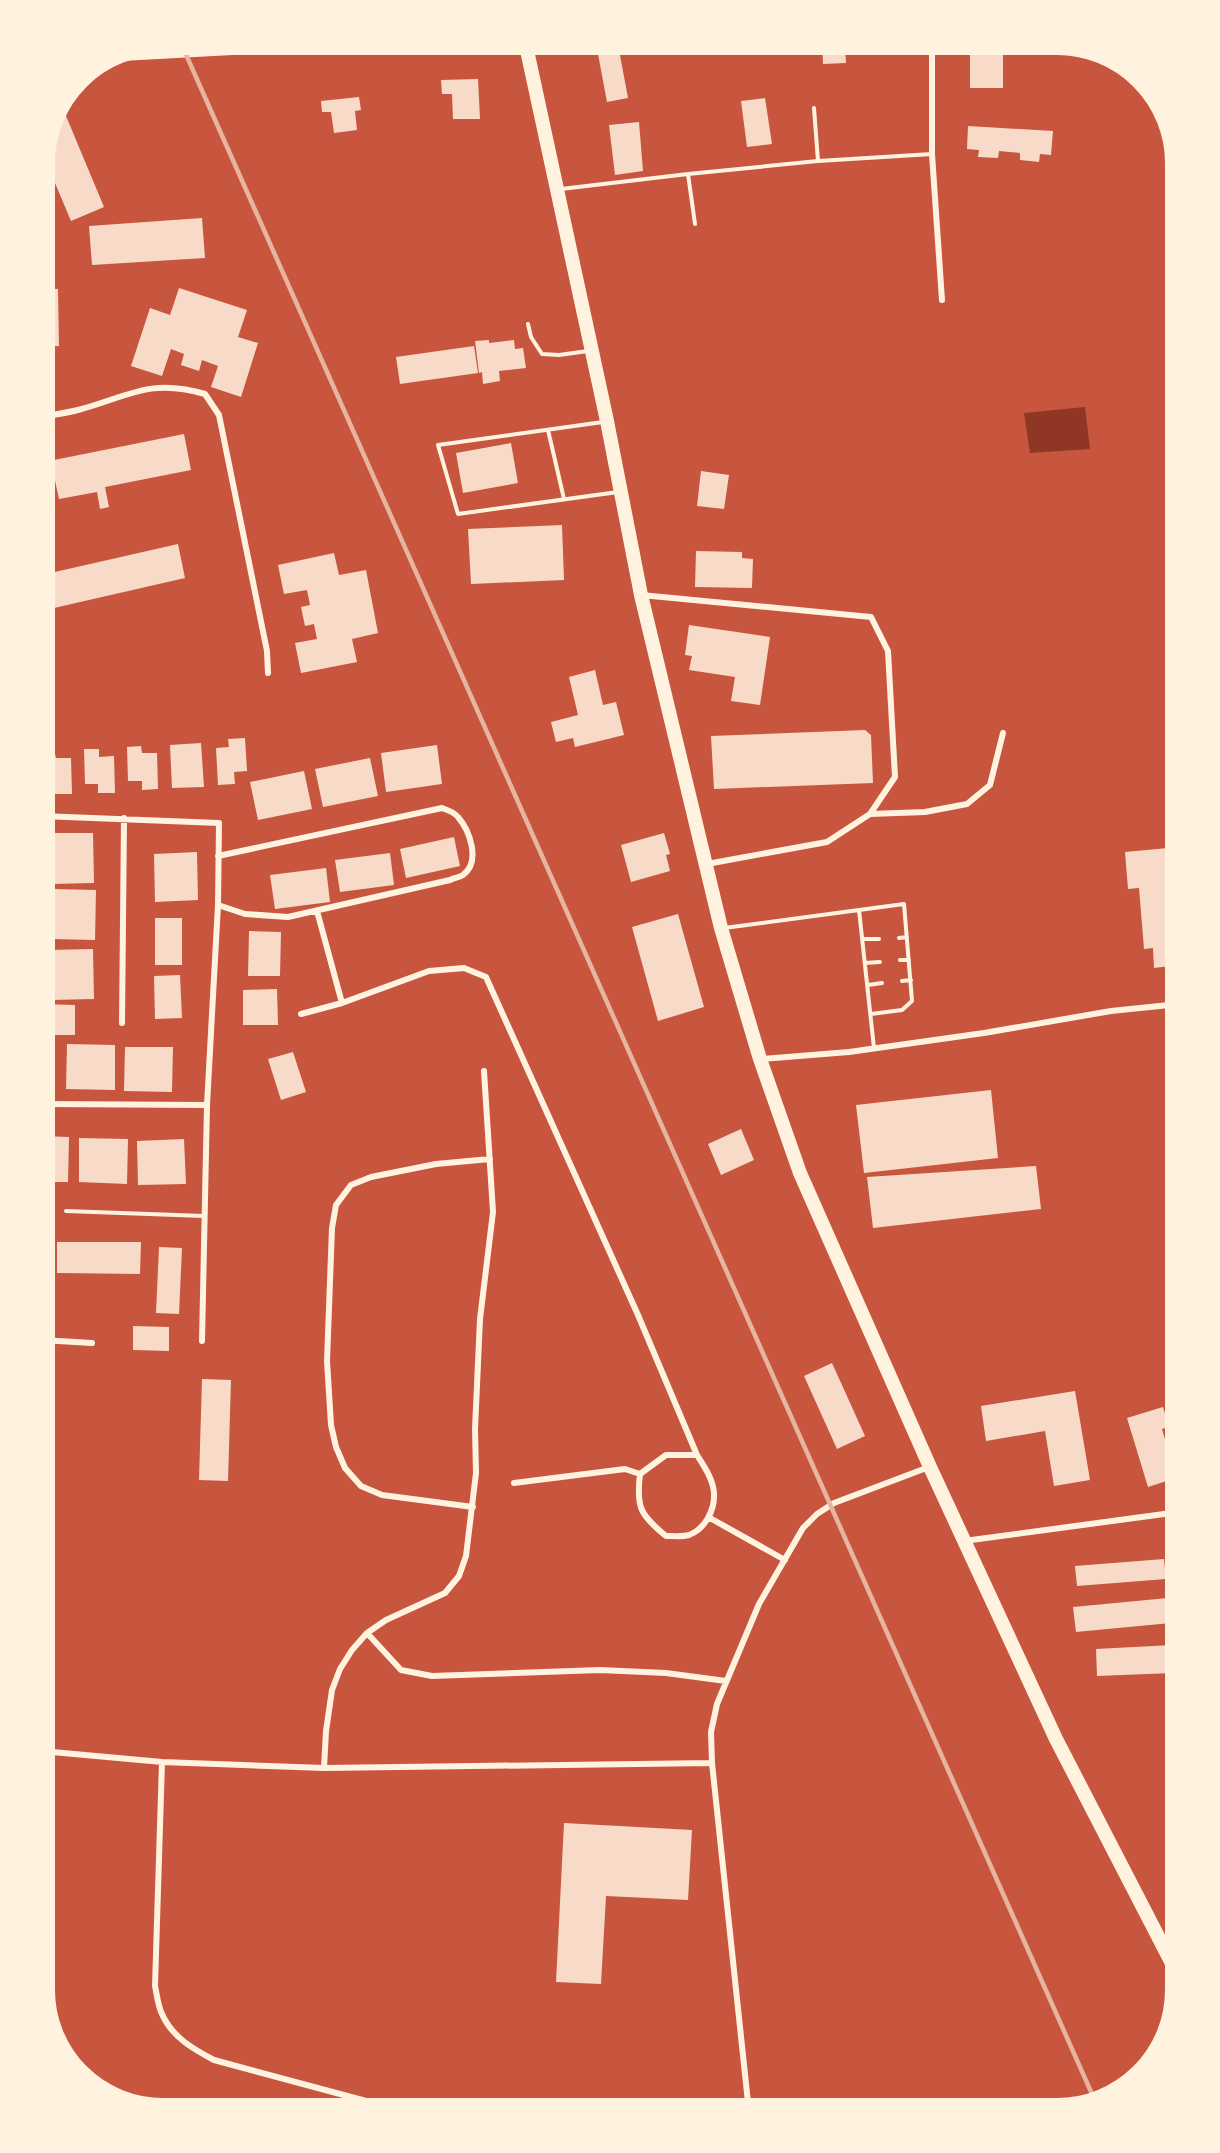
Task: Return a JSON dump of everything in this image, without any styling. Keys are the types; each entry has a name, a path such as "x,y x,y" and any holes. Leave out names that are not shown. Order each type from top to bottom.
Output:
{"main road":[{"path":"527,51 607,421 641,595 721,928 760,1059 800,1173 963,1541 1056,1739 1169,1958"}],"street":[{"path":"126,58 237,51"},
{"path":"932,51 932,154 942,300"},
{"path":"51,415 78,410 139,389 183,387 206,394 219,415 267,651 268,673"},
{"path":"641,595 871,617 888,651 895,777 870,814 827,842 706,865"},
{"path":"870,814 925,812 967,804 990,785 1003,733"},
{"path":"218,856 442,808 460,819 473,852 472,865 463,875 450,880 343,903 317,911 288,916 245,914 218,905"},
{"path":"51,816 219,823 218,905 207,1105 202,1341"},
{"path":"122,1023 124,818"},
{"path":"317,911 342,1003"},
{"path":"301,1014 342,1003 429,971 464,968 486,977 638,1315 697,1455 707,1470 714,1494 710,1518 701,1528 688,1535 666,1536 647,1521 640,1506 638,1492 640,1474 666,1455 697,1455"},
{"path":"760,1059 874,1048 984,1033 1111,1011 1169,1005"},
{"path":"324,1768 332,1690 340,1669 352,1650 367,1633 386,1620 445,1593 459,1576 466,1556 476,1473 475,1429 480,1319 493,1212 484,1071"},
{"path":"51,1104 207,1105"},
{"path":"473,1507 382,1495 362,1486 345,1468 336,1448 330,1415 327,1360 332,1228 336,1205 351,1185 371,1177 436,1164 490,1159"},
{"path":"51,1341 92,1343"},
{"path":"748,2102 712,1763 711,1732 717,1704 759,1604 803,1528 817,1514 834,1503 930,1467"},
{"path":"514,1483 625,1469 640,1474"},
{"path":"963,1541 1169,1513"},
{"path":"710,1518 785,1560"},
{"path":"367,1633 401,1670 432,1676 600,1670 666,1673 726,1681"},
{"path":"51,1752 162,1762 324,1768 712,1763"},
{"path":"162,1762 154,1986 161,2014 174,2034 193,2049 214,2060 370,2102"}],"lane":[{"path":"814,108 818,161"},
{"path":"557,189 818,161 932,154"},
{"path":"688,174 695,224"},
{"path":"528,324 531,337 542,354 559,356 592,351"},
{"path":"607,421 438,445 458,514 621,492"},
{"path":"548,430 564,500"},
{"path":"721,928 904,904 912,1001 902,1010 871,1014"},
{"path":"859,910 874,1048"},
{"path":"898,938 907,937"},
{"path":"863,939 879,939"},
{"path":"900,960 909,960"},
{"path":"865,963 880,962"},
{"path":"902,981 911,980"},
{"path":"868,985 882,983"},
{"path":"66,1211 205,1216"}],"shaded area":[{"path":"1085,407 1090,449 1030,453 1024,413"}],"building":[{"path":"619,51 628,98 607,102 598,54"},
{"path":"822,51 845,51 846,63 823,64"},
{"path":"970,51 1003,51 1003,88 970,88"},
{"path":"478,79 480,119 453,119 452,94 442,94 441,80"},
{"path":"359,97 361,110 355,111 357,130 334,133 331,112 322,112 321,101"},
{"path":"765,98 772,144 747,147 741,101"},
{"path":"64,111 104,207 71,221 51,173 52,148"},
{"path":"639,122 643,171 615,175 609,125"},
{"path":"968,126 1053,131 1051,155 1040,154 1039,162 1020,160 1020,153 999,151 998,158 978,157 979,150 967,149"},
{"path":"202,218 205,258 92,265 89,226"},
{"path":"179,288 247,310 238,337 258,343 241,397 211,387 218,366 202,360 199,371 181,365 184,354 171,349 162,376 131,366 150,308 170,315"},
{"path":"51,289 58,289 59,346 51,346"},
{"path":"489,340 489,343 514,340 515,349 523,348 526,368 499,371 500,381 483,384 482,372 479,373 475,341"},
{"path":"474,346 478,373 400,384 396,357"},
{"path":"184,434 191,470 105,487 109,507 100,509 97,492 59,499 54,476 51,477 51,461"},
{"path":"511,443 518,483 463,493 456,453"},
{"path":"701,471 729,475 724,509 697,506"},
{"path":"562,525 564,580 471,584 468,529"},
{"path":"178,544 185,578 54,608 51,595 51,573"},
{"path":"696,551 742,552 742,558 753,559 752,588 695,587"},
{"path":"334,553 339,575 366,570 378,633 352,639 357,662 301,673 295,643 317,639 314,624 305,626 301,607 310,605 307,590 284,594 278,565"},
{"path":"689,625 770,637 760,705 731,701 735,677 689,670 692,656 685,655"},
{"path":"595,670 603,705 616,702 624,735 575,747 573,738 556,742 551,722 578,715 569,677"},
{"path":"865,730 871,735 873,783 714,789 711,736"},
{"path":"245,738 247,771 234,772 235,784 218,785 216,748 229,747 228,739"},
{"path":"201,743 204,787 172,788 170,745"},
{"path":"437,745 442,784 386,792 381,753"},
{"path":"141,746 142,753 157,753 158,789 142,790 142,781 128,781 127,747"},
{"path":"84,749 99,749 99,757 114,756 115,793 98,793 98,784 85,784"},
{"path":"51,754 55,754 56,758 71,758 72,794 55,794 55,784 51,784"},
{"path":"370,758 378,796 323,807 315,769"},
{"path":"304,771 312,809 258,820 250,782"},
{"path":"51,833 93,833 94,883 51,884"},
{"path":"664,833 670,854 666,855 670,871 631,882 621,845"},
{"path":"454,837 460,866 406,878 400,849"},
{"path":"1169,848 1169,966 1154,968 1153,948 1144,949 1139,888 1128,889 1125,852"},
{"path":"197,852 198,900 155,902 154,854"},
{"path":"390,853 394,885 340,892 335,860"},
{"path":"326,868 330,902 275,909 270,875"},
{"path":"52,889 96,890 95,940 51,939"},
{"path":"678,914 704,1007 658,1021 632,927"},
{"path":"155,918 182,918 182,965 155,965"},
{"path":"249,931 281,932 280,976 248,976"},
{"path":"93,949 94,999 51,1000 51,950"},
{"path":"180,975 182,1018 155,1019 154,976"},
{"path":"277,989 278,1025 243,1025 243,990"},
{"path":"51,1004 75,1005 75,1035 51,1035"},
{"path":"67,1044 115,1045 115,1090 66,1089"},
{"path":"125,1047 173,1047 172,1092 124,1091"},
{"path":"293,1052 306,1092 281,1100 268,1059"},
{"path":"991,1090 998,1158 864,1173 856,1105"},
{"path":"741,1129 754,1160 721,1175 708,1144"},
{"path":"51,1136 69,1137 68,1182 51,1182"},
{"path":"79,1138 128,1139 127,1184 79,1182"},
{"path":"184,1139 186,1184 138,1185 137,1141"},
{"path":"1036,1166 1041,1209 873,1228 867,1177"},
{"path":"57,1242 141,1242 140,1274 57,1273"},
{"path":"159,1247 182,1248 179,1314 156,1313"},
{"path":"133,1326 169,1327 169,1351 133,1350"},
{"path":"832,1363 865,1436 837,1449 804,1376"},
{"path":"202,1379 231,1380 228,1481 199,1480"},
{"path":"1075,1391 1090,1480 1054,1486 1045,1431 986,1441 981,1406"},
{"path":"1163,1407 1169,1427 1162,1429 1169,1454 1169,1480 1148,1487 1127,1418"},
{"path":"1164,1559 1166,1579 1077,1586 1075,1566"},
{"path":"1168,1598 1169,1623 1076,1632 1073,1607"},
{"path":"1169,1645 1169,1673 1097,1676 1096,1649"},
{"path":"564,1823 692,1830 688,1900 606,1896 601,1984 556,1982"}],"railway":[{"path":"184,51 1093,2096"}]}
